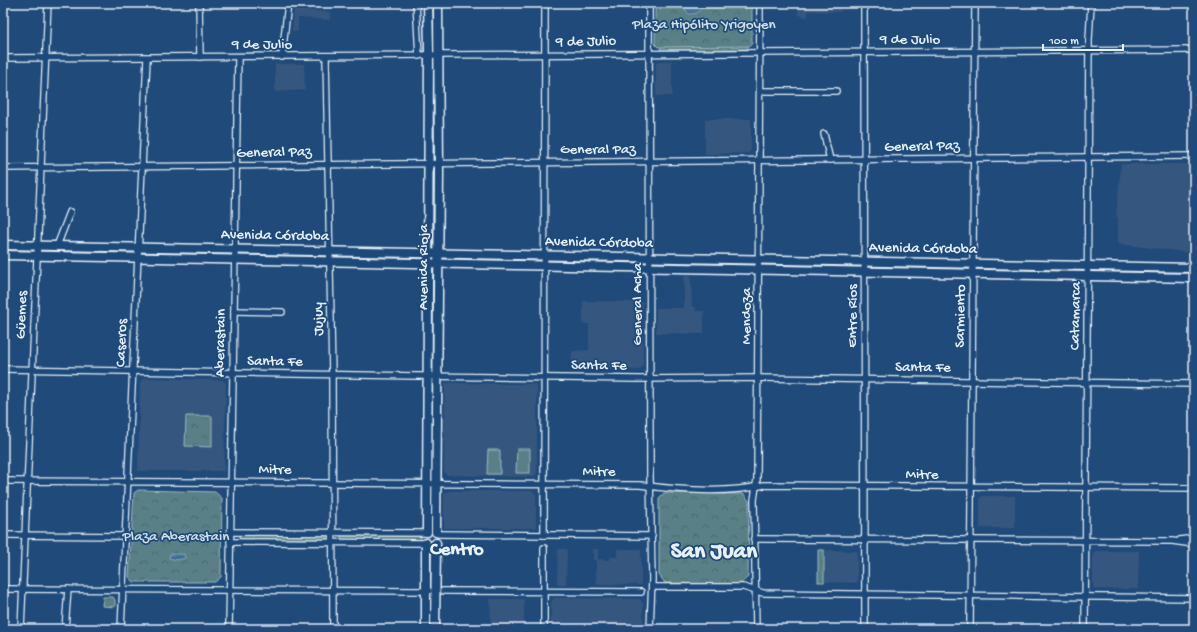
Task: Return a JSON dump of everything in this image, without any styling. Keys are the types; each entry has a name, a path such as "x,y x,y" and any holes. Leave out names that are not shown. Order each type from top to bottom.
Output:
{"main road":[{"name":"Avenida Rioja","path":"426,533 428,3"},
{"name":"Avenida Rioja","path":"437,533 438,3"},
{"path":"429,23 433,32 434,52 439,56"},
{"name":"Avenida Córdoba","path":"3,245 1194,268"},
{"name":"Avenida Córdoba","path":"3,255 1194,278"},
{"path":"426,629 426,543 424,537 426,533 431,530 437,533 439,538 436,543 439,591 435,629"},
{"path":"426,543 432,545 436,543"}],"street":[{"name":"Güemes","path":"21,629 48,3"},
{"path":"199,3 200,58"},
{"path":"282,57 288,3"},
{"path":"416,3 419,56"},
{"path":"544,535 545,3"},
{"name":"General Acha","path":"649,3 652,536 650,629"},
{"name":"Mendoza","path":"756,629 754,500 756,487 758,378 760,3"},
{"name":"Entre Ríos","path":"864,3 865,629"},
{"name":"Sarmiento","path":"970,629 975,3"},
{"name":"Catamarca","path":"1085,629 1089,50 1091,3"},
{"name":"9 de Julio","path":"3,58 200,58 1194,50"},
{"name":"Aberastain","path":"229,629 238,57"},
{"name":"Jujuy","path":"326,57 332,375 333,629"},
{"name":"Caseros","path":"121,629 147,58"},
{"path":"760,91 836,91"},
{"path":"824,134 830,160"},
{"name":"General Paz","path":"3,168 1194,156"},
{"path":"57,246 70,212"},
{"path":"234,311 282,312"},
{"name":"Santa Fe","path":"3,369 544,378 758,378 1194,384"},
{"name":"Mitre","path":"3,481 640,484 664,488 746,489 764,485 1194,488"},
{"path":"230,532 426,533"},
{"path":"437,533 652,536"},
{"path":"3,535 126,536"},
{"path":"1172,541 1194,538"},
{"path":"754,539 1086,540 1172,541 1194,544"},
{"path":"230,542 426,543"},
{"path":"544,548 544,629"},
{"path":"652,587 743,587 763,593 971,594 1194,598"},
{"path":"3,589 641,592"},
{"path":"65,629 68,589"}],"shaded area":[{"path":"686,3 702,3 701,8 697,13 689,14 682,6"},
{"path":"799,3 859,3 859,8 841,8 841,12 808,11 808,17 798,15"},
{"path":"294,9 331,12 330,20 298,18 298,32 292,31"},
{"path":"658,61 672,61 672,96 656,96 656,63"},
{"path":"275,64 304,64 305,90 275,92"},
{"path":"705,119 751,119 751,150 748,153 705,154"},
{"path":"1121,164 1194,164 1194,253 1118,244 1118,217 1116,217"},
{"path":"684,275 691,275 692,307 696,307 696,311 704,311 704,334 656,333 656,308 684,308"},
{"path":"583,301 643,302 643,366 639,370 571,369 572,351 589,350 589,324 583,324"},
{"path":"144,378 222,380 226,383 224,471 138,471 140,382"},
{"path":"445,383 534,384 537,387 537,473 533,477 447,475 444,472"},
{"path":"450,491 532,491 536,494 536,528 444,528 444,493"},
{"path":"982,496 1015,496 1015,528 980,528 980,498"},
{"path":"558,549 567,549 566,584 557,584"},
{"path":"593,549 598,549 598,559 610,560 610,557 617,557 617,549 641,549 641,585 596,584 596,560 593,560"},
{"path":"824,550 857,551 857,583 824,582"},
{"path":"1096,551 1139,551 1138,589 1094,589 1093,553"},
{"path":"170,554 184,554 185,558 177,560 169,558"},
{"path":"554,598 640,599 643,603 643,629 551,629 551,602"},
{"path":"490,599 524,599 524,629 491,629"}],"green space":[{"name":"Plaza Hipólito Yrigoyen","path":"655,3 752,3 752,43 750,46 658,47 655,44"},
{"path":"662,45 747,45 748,49 660,50"},
{"path":"44,249 129,250 130,253 43,252"},
{"path":"146,251 226,253 227,255 145,254"},
{"path":"243,253 321,255 322,258 242,256"},
{"path":"337,255 421,257 421,260 337,258"},
{"path":"446,257 536,258 537,261 446,261"},
{"path":"552,260 641,260 642,264 553,262"},
{"path":"655,261 753,263 753,266 656,264"},
{"path":"767,263 857,266 856,268 767,267"},
{"path":"872,265 967,268 966,270 872,268"},
{"path":"981,267 1080,270 1079,273 981,271"},
{"path":"1095,269 1194,271 1194,275 1095,273"},
{"path":"186,416 212,416 212,447 185,446"},
{"path":"517,449 530,449 530,473 516,473"},
{"path":"488,450 500,450 500,474 487,474"},
{"name":"Plaza Aberastain","path":"138,490 215,492 222,498 221,577 215,582 134,582 129,577 134,493"},
{"path":"664,493 744,494 749,501 748,577 740,584 665,583 659,575 659,498"},
{"path":"239,535 326,536 327,538 239,539"},
{"path":"341,536 421,536 421,540 341,540"},
{"path":"429,549 433,549 431,585 430,584"},
{"path":"818,550 824,550 824,582 818,582"},
{"path":"103,597 113,597 115,600 115,607 102,606"}],"district":[{"name":"Centro","path":"457,550"},
{"name":"San Juan","path":"714,552"}]}
